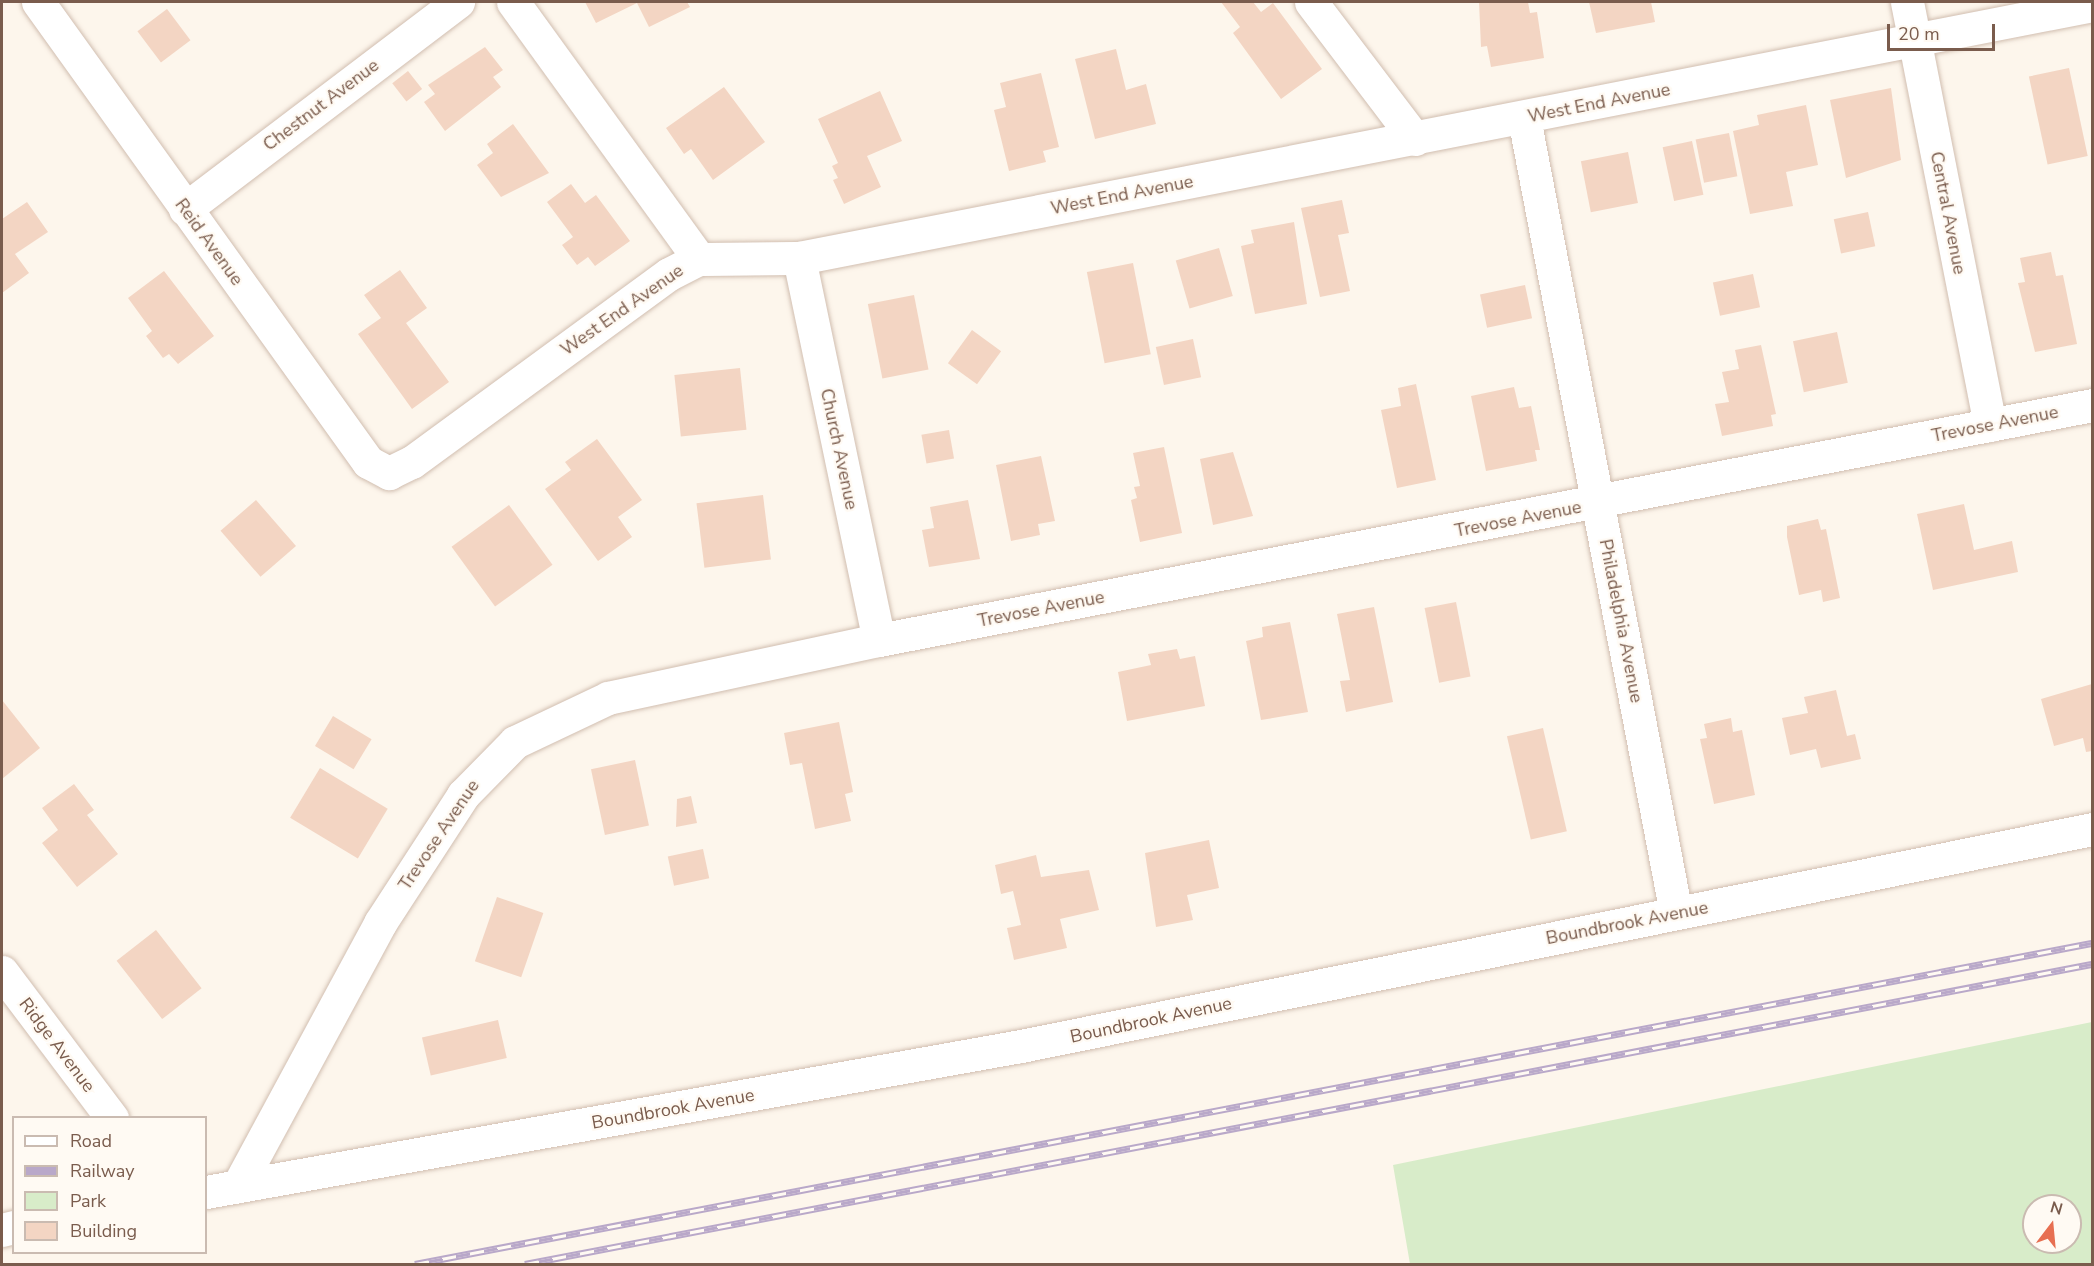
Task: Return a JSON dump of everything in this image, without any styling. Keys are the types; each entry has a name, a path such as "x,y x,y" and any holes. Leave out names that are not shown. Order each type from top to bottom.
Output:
{"street":[{"name":"Reid Avenue","path":"38,2 184,209 368,462 389,473"},
{"name":"Chestnut Avenue","path":"184,209 458,2"},
{"path":"513,2 699,258"},
{"path":"1311,2 1415,139"},
{"name":"Central Avenue","path":"1906,2 1990,425"},
{"name":"West End Avenue","path":"389,473 412,462 669,274 699,258 799,258 1524,118 2092,5"},
{"name":"Philadelphia Avenue","path":"1524,118 1676,913"},
{"name":"Church Avenue","path":"799,258 879,640"},
{"name":"Trevose Avenue","path":"238,1186 380,923 486,766 515,742 608,698 879,640 1599,503 2092,405"},
{"name":"Boundbrook Avenue","path":"207,1192 1020,1047 2092,829"},
{"name":"Ridge Avenue","path":"2,972 110,1116"}],"green space":[{"path":"2092,1022 2092,1264 1410,1264 1393,1165"}],"building":[{"path":"585,2 687,2 690,7 649,27 637,3 596,23"},
{"path":"1221,2 1253,2 1261,12 1273,3 1322,69 1281,99 1233,33 1240,27"},
{"path":"1479,2 1528,2 1530,13 1537,12 1544,58 1491,67 1487,46 1481,47"},
{"path":"1589,2 1651,2 1655,22 1596,33"},
{"path":"167,9 190,40 161,62 137,31"},
{"path":"485,47 503,70 493,77 501,87 445,131 424,102 435,94 428,85"},
{"path":"1116,49 1126,90 1146,84 1156,124 1095,139 1075,59"},
{"path":"2069,68 2088,156 2048,165 2029,77"},
{"path":"408,71 422,89 406,101 392,83"},
{"path":"1041,73 1059,147 1043,151 1046,162 1009,171 994,110 1006,107 1000,83"},
{"path":"724,87 765,142 713,180 691,149 684,154 666,128"},
{"path":"1891,88 1901,160 1846,178 1830,100"},
{"path":"880,91 902,141 867,156 881,187 844,204 833,180 838,178 832,166 838,163 818,119"},
{"path":"1806,105 1818,165 1786,172 1793,206 1750,214 1733,131 1759,125 1757,115"},
{"path":"513,124 549,173 501,197 477,165 493,153 487,144"},
{"path":"1729,133 1737,176 1704,183 1696,139"},
{"path":"1692,141 1703,195 1674,201 1663,147"},
{"path":"1628,152 1638,203 1591,212 1581,161"},
{"path":"571,184 585,203 596,195 630,241 595,266 588,257 577,265 562,245 573,237 547,202"},
{"path":"1342,200 1349,233 1338,235 1350,291 1320,297 1301,208"},
{"path":"27,202 48,232 15,254 29,273 2,293 2,219"},
{"path":"1868,212 1875,246 1841,254 1834,219"},
{"path":"1294,222 1307,304 1255,314 1241,246 1254,243 1251,230"},
{"path":"1219,248 1233,296 1190,308 1176,260"},
{"path":"2051,252 2056,276 2063,275 2077,344 2035,352 2018,283 2025,282 2020,258"},
{"path":"1133,263 1151,354 1105,363 1087,272"},
{"path":"400,270 427,308 406,323 449,382 412,409 358,334 381,318 364,295"},
{"path":"164,271 214,336 178,364 169,354 163,358 146,336 152,331 128,298"},
{"path":"1753,274 1760,307 1720,316 1713,283"},
{"path":"1525,285 1532,318 1487,328 1480,295"},
{"path":"914,295 929,370 882,379 868,304"},
{"path":"972,330 1001,351 977,384 948,363"},
{"path":"1837,332 1848,383 1804,392 1793,341"},
{"path":"1193,339 1201,377 1164,385 1156,347"},
{"path":"1761,345 1776,414 1771,415 1773,426 1722,436 1715,404 1729,402 1722,372 1739,369 1735,350"},
{"path":"740,368 746,430 681,437 674,375"},
{"path":"1416,384 1436,480 1397,488 1381,410 1401,406 1398,388"},
{"path":"1514,387 1519,408 1531,406 1540,450 1535,450 1537,461 1486,471 1471,396"},
{"path":"949,430 954,459 926,463 921,435"},
{"path":"597,439 642,500 618,517 632,537 598,561 545,489 571,470 565,462"},
{"path":"1164,447 1182,533 1140,542 1131,500 1137,498 1134,487 1140,486 1133,453"},
{"path":"1233,452 1253,516 1213,525 1200,459"},
{"path":"1041,456 1055,521 1038,524 1040,535 1011,541 996,465"},
{"path":"763,495 771,560 704,568 696,503"},
{"path":"256,500 296,546 261,577 221,531"},
{"path":"968,500 980,559 929,567 922,530 934,528 930,507"},
{"path":"1964,504 1974,550 2012,541 2018,572 1933,590 1917,514"},
{"path":"509,505 552,565 495,607 452,547"},
{"path":"1818,519 1821,530 1826,529 1840,598 1823,602 1821,590 1799,595 1787,537 1787,526"},
{"path":"1456,602 1471,677 1439,683 1425,608"},
{"path":"1374,607 1393,702 1346,712 1340,681 1350,680 1337,614"},
{"path":"1290,622 1308,712 1261,720 1246,641 1263,637 1262,627"},
{"path":"1177,649 1180,659 1195,656 1205,706 1127,721 1118,672 1151,665 1148,654"},
{"path":"2092,684 2092,751 2086,752 2083,738 2054,746 2041,699"},
{"path":"1836,690 1847,736 1855,734 1861,759 1821,768 1816,749 1790,755 1782,718 1808,713 1804,697"},
{"path":"2,700 40,748 2,779"},
{"path":"333,716 372,739 354,769 315,746"},
{"path":"1731,718 1733,732 1742,730 1755,795 1714,804 1700,739 1707,738 1704,724"},
{"path":"839,722 853,792 845,794 851,821 815,829 802,763 790,765 784,733"},
{"path":"1543,728 1567,831 1531,840 1507,736"},
{"path":"635,760 649,826 605,835 591,769"},
{"path":"320,768 388,809 358,858 290,818"},
{"path":"74,784 94,810 87,815 118,854 77,887 42,843 58,830 42,808"},
{"path":"691,796 697,823 676,827 677,799"},
{"path":"1209,840 1219,888 1187,895 1193,920 1156,927 1145,853"},
{"path":"703,849 709,878 674,886 668,856"},
{"path":"1036,855 1041,877 1089,870 1099,910 1060,919 1067,948 1014,960 1007,928 1021,925 1013,891 1001,894 995,865"},
{"path":"497,897 543,913 521,977 475,961"},
{"path":"156,930 202,988 162,1019 117,961"},
{"path":"498,1020 507,1058 431,1076 422,1038"}],"railway":[{"path":"415,1264 2092,943"},
{"path":"525,1264 2092,964"}]}
